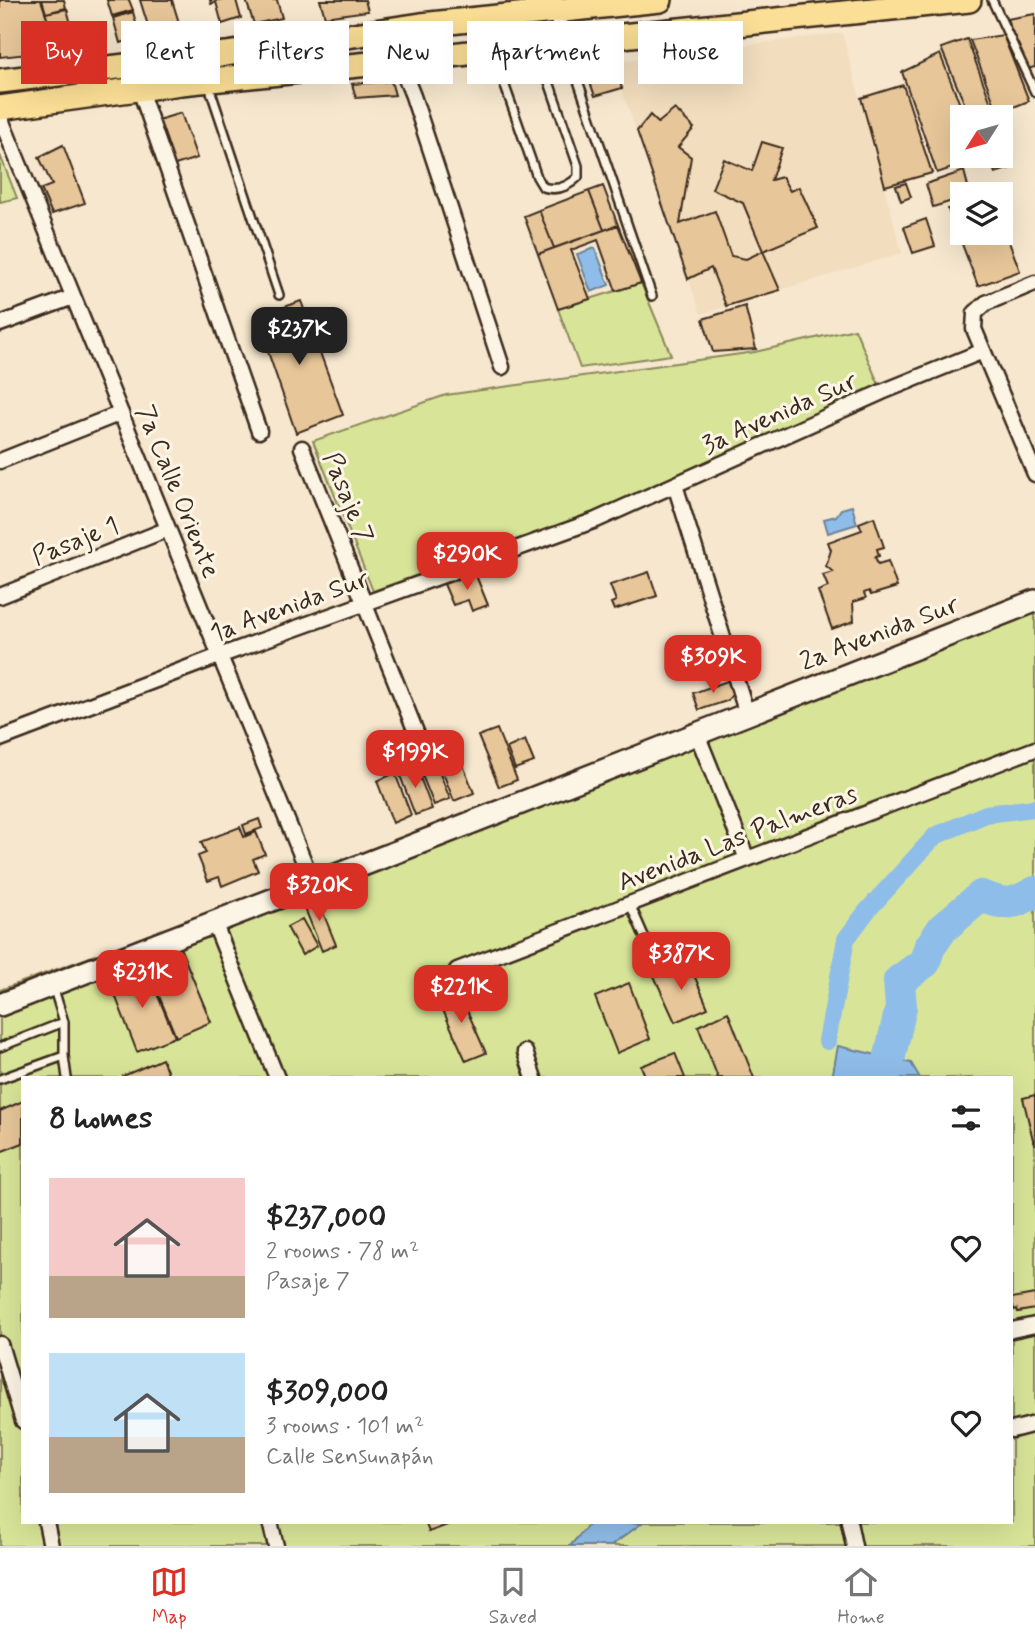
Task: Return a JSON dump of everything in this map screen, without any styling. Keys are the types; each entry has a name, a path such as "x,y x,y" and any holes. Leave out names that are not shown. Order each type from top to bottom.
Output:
{"main road":[{"path":"0,81 226,54 554,5 660,0"},
{"path":"624,36 969,0"},
{"path":"220,80 363,65"},
{"path":"0,108 185,84"}],"street":[{"path":"408,84 502,367"},
{"path":"140,90 258,431"},
{"name":"7a Calle Oriente","path":"0,117 313,884"},
{"path":"1035,283 986,303 975,313 974,321 974,329 1035,474"},
{"path":"0,324 73,297"},
{"name":"3a Avenida Sur","path":"596,520 882,392 983,351"},
{"path":"0,461 121,413"},
{"path":"1020,440 1035,435"},
{"name":"Pasaje 7","path":"302,448 424,752"},
{"path":"674,485 747,714"},
{"name":"1a Avenida Sur","path":"0,739 219,656 596,520"},
{"name":"Pasaje 1","path":"0,596 168,529"},
{"name":"2a Avenida Sur","path":"0,1005 1035,601"},
{"path":"697,734 747,859"},
{"name":"Avenida Las Palmeras","path":"457,970 1035,749"},
{"path":"214,922 276,1076"},
{"path":"525,1052 533,1076"},
{"path":"1013,1330 1035,1325"},
{"path":"0,1344 21,1414"},
{"path":"1013,1430 1035,1424"},
{"path":"46,1524 51,1546"},
{"path":"270,1524 276,1546"},
{"path":"849,1524 854,1546"}],"lane":[{"path":"992,0 1035,92"},
{"path":"208,84 279,295"},
{"path":"504,84 537,177 543,187 553,190 571,184 578,177 578,166 550,84"},
{"path":"579,84 652,296"},
{"path":"630,904 658,968"},
{"path":"52,985 64,1022 67,1076"},
{"path":"0,1047 64,1022"},
{"path":"0,1079 64,1056"}],"shaded area":[{"path":"842,33 902,253 701,314 620,84 624,84 624,60 638,59 638,84 743,84 743,45"}],"green space":[{"path":"0,155 17,198 0,202"},
{"path":"641,283 671,355 580,368 558,309"},
{"path":"855,329 882,392 596,520 592,513 373,591 313,441 446,395 755,352"},
{"path":"1035,610 1035,1546 0,1546 0,990"}],"water":[{"path":"595,248 609,285 591,292 577,254"},
{"path":"852,506 857,524 828,533 824,519 836,516 841,509"},
{"path":"838,1046 911,1063 919,1076 832,1076"},
{"path":"589,1524 641,1524 611,1546 570,1546"}],"building":[{"path":"0,0 41,0 48,21 21,21 21,55 0,57"},
{"path":"42,0 64,0 66,8 46,13"},
{"path":"107,0 129,0 133,10 112,16"},
{"path":"140,0 172,0 178,21 147,21"},
{"path":"210,0 236,0 241,18 222,24 216,2 211,4"},
{"path":"246,0 277,0 282,18 253,21"},
{"path":"320,0 365,0 368,11 325,17"},
{"path":"67,9 70,21 48,21 45,13"},
{"path":"133,12 135,21 121,21 121,43 120,43 113,18"},
{"path":"1035,14 1035,67 1027,69 1007,19"},
{"path":"1003,35 1029,101 1013,107 1013,105 995,105 970,40"},
{"path":"967,39 992,105 965,105 941,48"},
{"path":"940,54 960,105 950,105 952,168 937,173 902,72"},
{"path":"352,84 392,84 395,95 356,98"},
{"path":"591,84 620,84 622,88 595,96"},
{"path":"903,85 932,173 885,186 861,98"},
{"path":"675,109 694,128 678,147 691,157 680,224 715,211 731,256 746,259 763,251 780,290 726,306 711,268 688,279 637,131 650,115 658,123"},
{"path":"181,113 197,158 169,167 155,121"},
{"path":"762,142 782,148 771,180 782,177 790,191 799,187 818,228 763,251 743,203 712,189 724,159 752,171"},
{"path":"63,145 85,203 52,214 41,189 52,185 39,157"},
{"path":"993,168 1011,168 995,173"},
{"path":"964,171 967,182 950,182 950,202 933,207 926,184"},
{"path":"906,183 911,197 901,201 896,186"},
{"path":"603,186 618,225 604,230 589,191"},
{"path":"589,191 604,230 554,248 539,210"},
{"path":"539,210 554,248 538,254 524,216"},
{"path":"926,219 935,246 913,253 904,227"},
{"path":"618,225 641,283 616,291 598,240 571,250 590,299 558,309 538,254"},
{"path":"962,245 1010,245 1020,271 978,286"},
{"path":"301,301 343,415 296,433 256,317"},
{"path":"745,306 756,349 713,352 703,319"},
{"path":"874,517 884,547 877,549 879,556 875,557 878,564 888,561 897,587 871,595 869,591 864,593 866,598 853,602 854,621 832,629 818,591 828,587 823,575 833,572 826,566 831,550 828,542 862,530 859,523"},
{"path":"649,572 657,596 614,610 611,603 616,601 610,585"},
{"path":"475,573 488,605 472,611 468,600 453,605 444,584"},
{"path":"730,680 732,695 727,701 699,710 693,693"},
{"path":"497,729 517,780 499,787 478,736"},
{"path":"525,740 534,762 515,769 507,748"},
{"path":"458,752 474,793 454,801 438,760"},
{"path":"434,759 450,799 434,805 418,765"},
{"path":"415,764 432,809 415,815 398,770"},
{"path":"395,773 411,815 393,823 377,781"},
{"path":"259,819 262,828 246,834 243,825"},
{"path":"240,827 244,837 256,832 265,854 253,859 258,871 222,886 219,877 208,881 198,856 206,853 201,842"},
{"path":"316,895 336,945 322,951 302,901"},
{"path":"302,919 317,946 302,955 287,927"},
{"path":"181,950 211,1022 176,1037 147,967"},
{"path":"689,963 708,1008 675,1022 654,976"},
{"path":"146,967 175,1037 137,1052 110,982"},
{"path":"629,983 650,1039 617,1053 595,997"},
{"path":"457,988 486,1053 466,1061 437,997"},
{"path":"728,1012 753,1076 717,1076 698,1026"},
{"path":"675,1053 684,1076 645,1076 641,1066"},
{"path":"162,1059 169,1076 123,1076"},
{"path":"1035,1095 1035,1144 1034,1144 1023,1098"},
{"path":"21,1102 21,1144 0,1152 0,1111"},
{"path":"1035,1294 1035,1309 1018,1312 1017,1309 1014,1310 1013,1298"},
{"path":"426,1524 450,1524 429,1532"}],"waterway":[{"path":"827,1041 846,939 867,911 935,836 986,814 1035,808"},
{"path":"885,1076 901,1007 899,981 925,962 929,948 943,928 981,896 1009,903 1035,892"}]}
